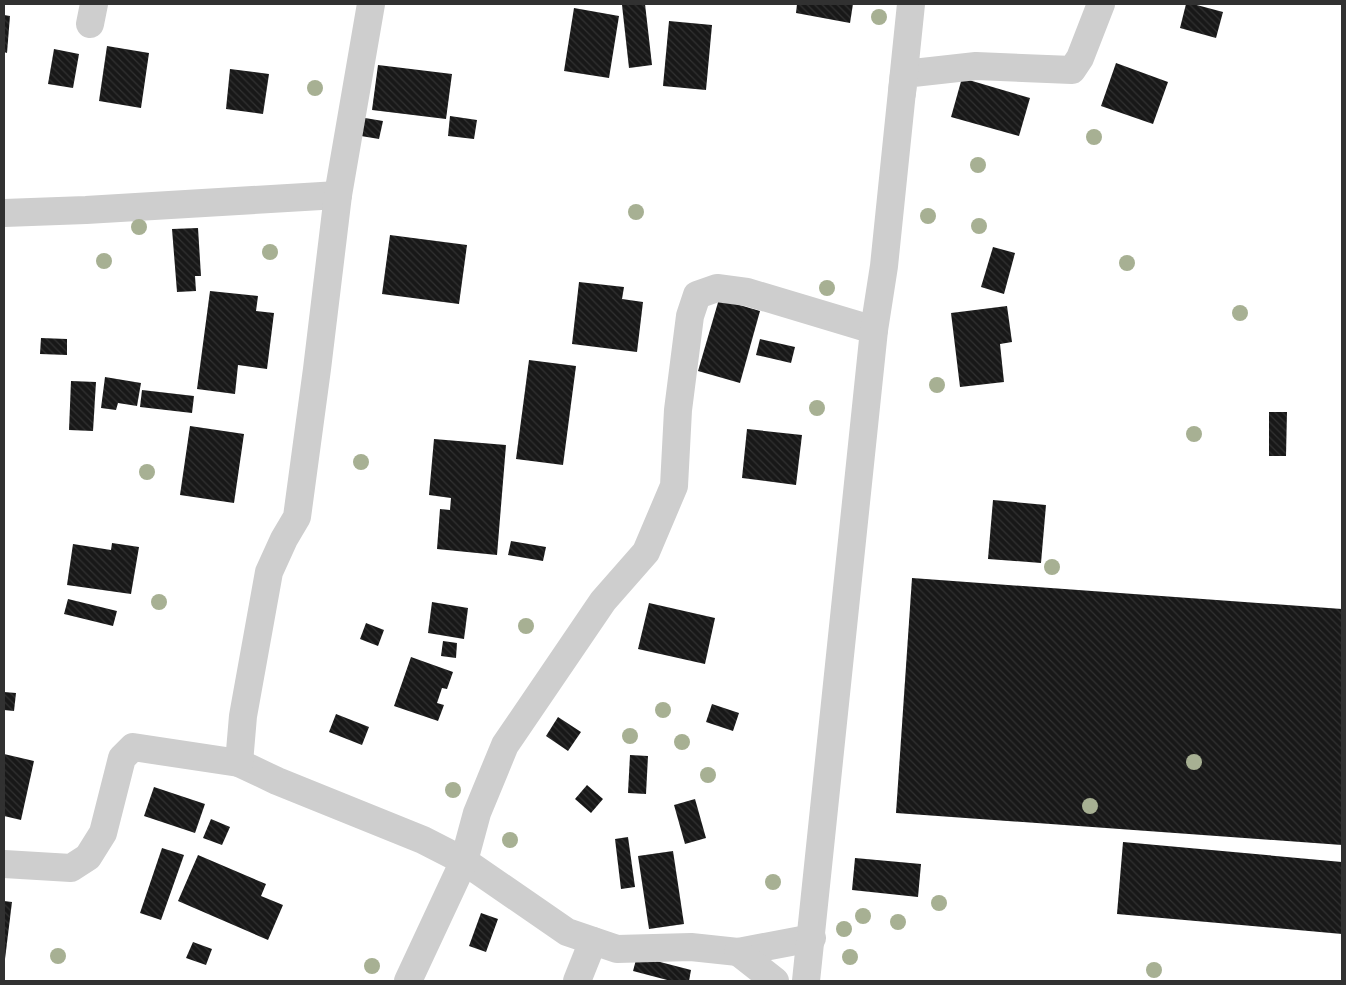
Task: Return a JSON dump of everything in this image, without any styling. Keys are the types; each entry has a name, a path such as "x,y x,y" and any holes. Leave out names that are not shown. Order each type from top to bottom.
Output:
{"street":[{"path":"239,763 243,716 269,572 284,539 297,517 338,195 371,4"},
{"path":"806,981 812,938 874,330 884,266 911,4"},
{"path":"900,109 904,74 976,66 1072,70 1080,58 1101,4"},
{"path":"4,213 338,195"},
{"path":"408,981 464,861 478,813 505,745 603,601 646,552 674,486 678,410 690,316 697,295 717,288 747,292 874,330"},
{"path":"4,864 71,868 88,857 103,833 122,758 133,747 239,763 276,781 423,840 464,861 567,932 617,949 691,947 738,952 812,938"},
{"path":"577,981 593,941"},
{"path":"738,952 776,981"}],"building":[{"path":"645,4 652,65 629,68 622,5"},
{"path":"797,4 853,4 850,23 796,13"},
{"path":"1186,4 1223,12 1216,38 1180,28"},
{"path":"574,8 619,16 609,78 564,71"},
{"path":"4,15 10,16 7,53 4,52"},
{"path":"669,21 712,25 706,90 663,86"},
{"path":"107,46 149,53 141,108 99,101"},
{"path":"54,49 79,54 73,88 48,84"},
{"path":"1116,63 1168,82 1153,124 1101,106"},
{"path":"378,65 452,74 446,119 372,110"},
{"path":"230,69 269,74 263,114 226,109"},
{"path":"962,78 1030,98 1019,136 951,117"},
{"path":"450,116 477,120 474,139 448,136"},
{"path":"365,118 383,121 379,139 361,136"},
{"path":"198,228 201,276 195,276 196,291 177,292 172,229"},
{"path":"390,235 467,245 459,304 382,294"},
{"path":"993,247 1015,253 1004,294 981,287"},
{"path":"579,282 624,287 622,299 643,302 637,352 572,344"},
{"path":"210,291 258,296 256,311 274,313 267,369 238,365 235,394 197,389"},
{"path":"719,299 760,311 740,383 698,371"},
{"path":"1007,306 1012,342 1000,344 1004,382 960,387 951,313"},
{"path":"41,338 67,339 67,355 40,354"},
{"path":"760,339 795,347 791,363 756,355"},
{"path":"529,360 576,366 563,465 516,459"},
{"path":"105,377 141,383 137,406 118,403 116,410 101,408"},
{"path":"71,381 96,382 93,431 69,430"},
{"path":"142,390 194,396 192,413 140,407"},
{"path":"1269,412 1287,412 1286,456 1269,456"},
{"path":"190,426 244,434 234,503 180,495"},
{"path":"747,429 802,435 796,485 742,478"},
{"path":"434,439 506,445 497,555 437,549 440,509 450,510 451,498 429,495"},
{"path":"993,500 1046,505 1041,563 988,559"},
{"path":"511,541 546,547 543,561 508,555"},
{"path":"112,543 139,547 131,594 67,585 73,544 111,550"},
{"path":"912,578 1342,609 1342,845 896,813"},
{"path":"68,599 117,611 113,626 64,614"},
{"path":"432,602 468,608 464,639 428,633"},
{"path":"649,603 715,618 705,664 638,649"},
{"path":"366,623 384,630 378,646 360,639"},
{"path":"443,641 457,643 456,658 441,656"},
{"path":"411,657 453,672 447,689 442,688 437,703 444,705 438,721 394,706"},
{"path":"4,692 16,693 14,711 4,710"},
{"path":"712,704 739,713 733,731 706,722"},
{"path":"336,714 369,727 362,745 329,732"},
{"path":"558,717 581,732 568,751 546,736"},
{"path":"4,754 34,761 21,820 4,816"},
{"path":"630,755 648,756 646,794 628,793"},
{"path":"587,785 603,799 591,813 575,799"},
{"path":"154,787 205,804 195,833 144,816"},
{"path":"695,799 706,838 685,844 674,805"},
{"path":"211,819 230,827 222,845 203,838"},
{"path":"628,837 635,887 621,889 615,839"},
{"path":"1123,842 1342,862 1342,934 1117,914"},
{"path":"162,848 184,855 161,920 140,913"},
{"path":"673,851 684,924 649,929 638,856"},
{"path":"198,855 266,884 261,896 283,905 268,940 178,901"},
{"path":"855,858 921,864 918,897 852,890"},
{"path":"4,901 12,902 5,959 4,959"},
{"path":"481,913 498,919 486,952 469,946"},
{"path":"193,942 212,949 206,965 186,958"},
{"path":"637,956 691,970 689,981 671,981 633,971"}]}
